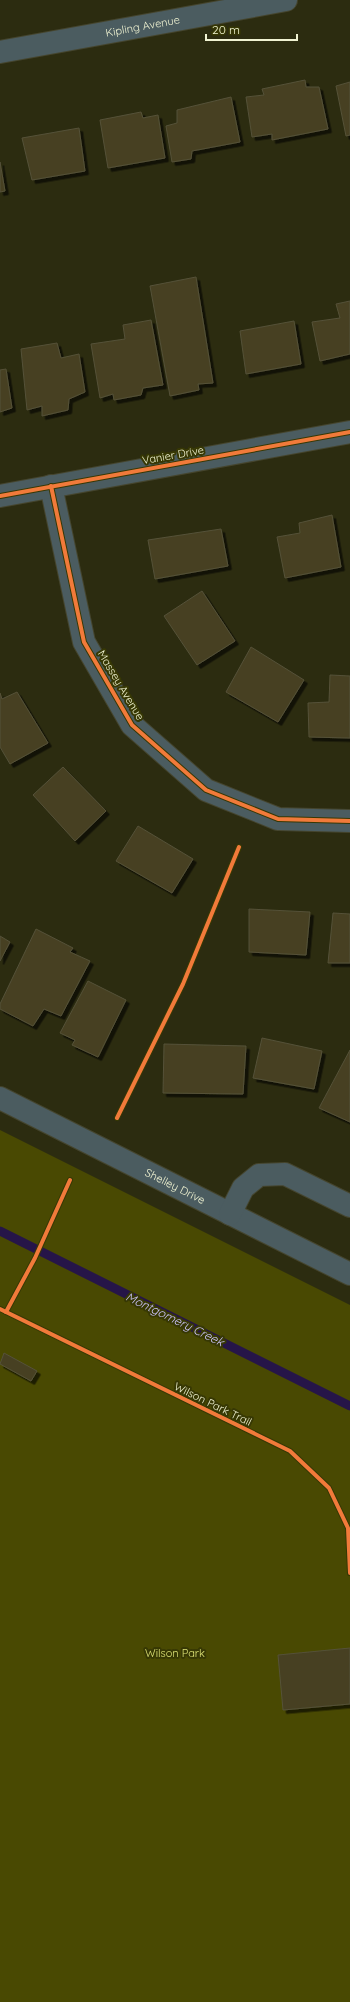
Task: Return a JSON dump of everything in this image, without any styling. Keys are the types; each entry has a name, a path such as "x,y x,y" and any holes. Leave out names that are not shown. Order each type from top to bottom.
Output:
{"street":[{"name":"Kipling Avenue","path":"0,52 286,0"},
{"name":"Vanier Drive","path":"0,496 350,432"},
{"name":"Massey Avenue","path":"51,486 84,642 132,725 206,790 278,819 350,821"},
{"name":"Shelley Drive","path":"0,1098 350,1274"},
{"path":"230,1214 243,1188 259,1175 286,1174 350,1206"}],"green space":[{"name":"Wilson Park","path":"0,1130 350,1305 350,2002 0,2002"}],"building":[{"path":"305,80 306,87 319,87 328,129 272,140 272,134 252,137 246,97 264,95 262,89"},
{"path":"350,82 350,135 346,136 336,86"},
{"path":"231,97 240,142 192,151 191,159 172,162 166,126 177,123 177,110"},
{"path":"141,112 143,118 158,115 165,158 108,168 100,120"},
{"path":"79,128 85,171 32,180 22,138"},
{"path":"0,162 5,191 0,192"},
{"path":"196,277 213,383 198,384 199,390 170,396 150,286"},
{"path":"350,301 350,354 320,361 312,322 340,318 336,304"},
{"path":"151,320 163,385 143,388 141,395 114,400 113,394 100,398 91,344 125,339 123,325"},
{"path":"294,321 301,364 246,374 240,331"},
{"path":"57,343 61,358 79,354 85,392 69,399 68,410 42,416 42,406 27,410 21,349"},
{"path":"6,369 12,408 0,412 0,370"},
{"path":"332,515 341,567 285,578 277,537 300,533 299,523"},
{"path":"221,529 228,566 155,579 148,540"},
{"path":"202,591 235,641 197,665 164,616"},
{"path":"251,647 304,680 278,722 226,692"},
{"path":"330,675 350,676 350,738 309,737 308,703 329,702"},
{"path":"17,692 48,743 10,764 0,747 0,693 2,699"},
{"path":"63,767 106,811 75,841 33,795"},
{"path":"138,826 193,859 172,893 116,861"},
{"path":"249,909 310,912 306,955 249,952"},
{"path":"333,913 350,914 350,963 328,963"},
{"path":"36,929 73,948 70,952 90,961 61,1016 44,1009 33,1026 0,1009 0,1004"},
{"path":"0,936 10,942 0,961"},
{"path":"88,981 126,1000 98,1057 72,1045 75,1040 60,1033"},
{"path":"262,1038 322,1051 314,1089 253,1078"},
{"path":"164,1044 246,1046 243,1094 163,1093"},
{"path":"350,1050 350,1122 319,1108"},
{"path":"4,1353 37,1371 31,1381 0,1364"},
{"path":"350,1648 350,1704 283,1710 278,1655"}],"waterway":[{"name":"Montgomery Creek","path":"0,1231 350,1406"}],"cycle path":[{"path":"0,496 350,432"},
{"path":"51,486 84,642 132,725 206,790 278,819 350,821"},
{"path":"117,1118 183,984 239,847"},
{"path":"6,1312 35,1258 70,1180"},
{"name":"Wilson Park Trail","path":"0,1309 290,1451 329,1488 348,1528 350,1573"}]}
